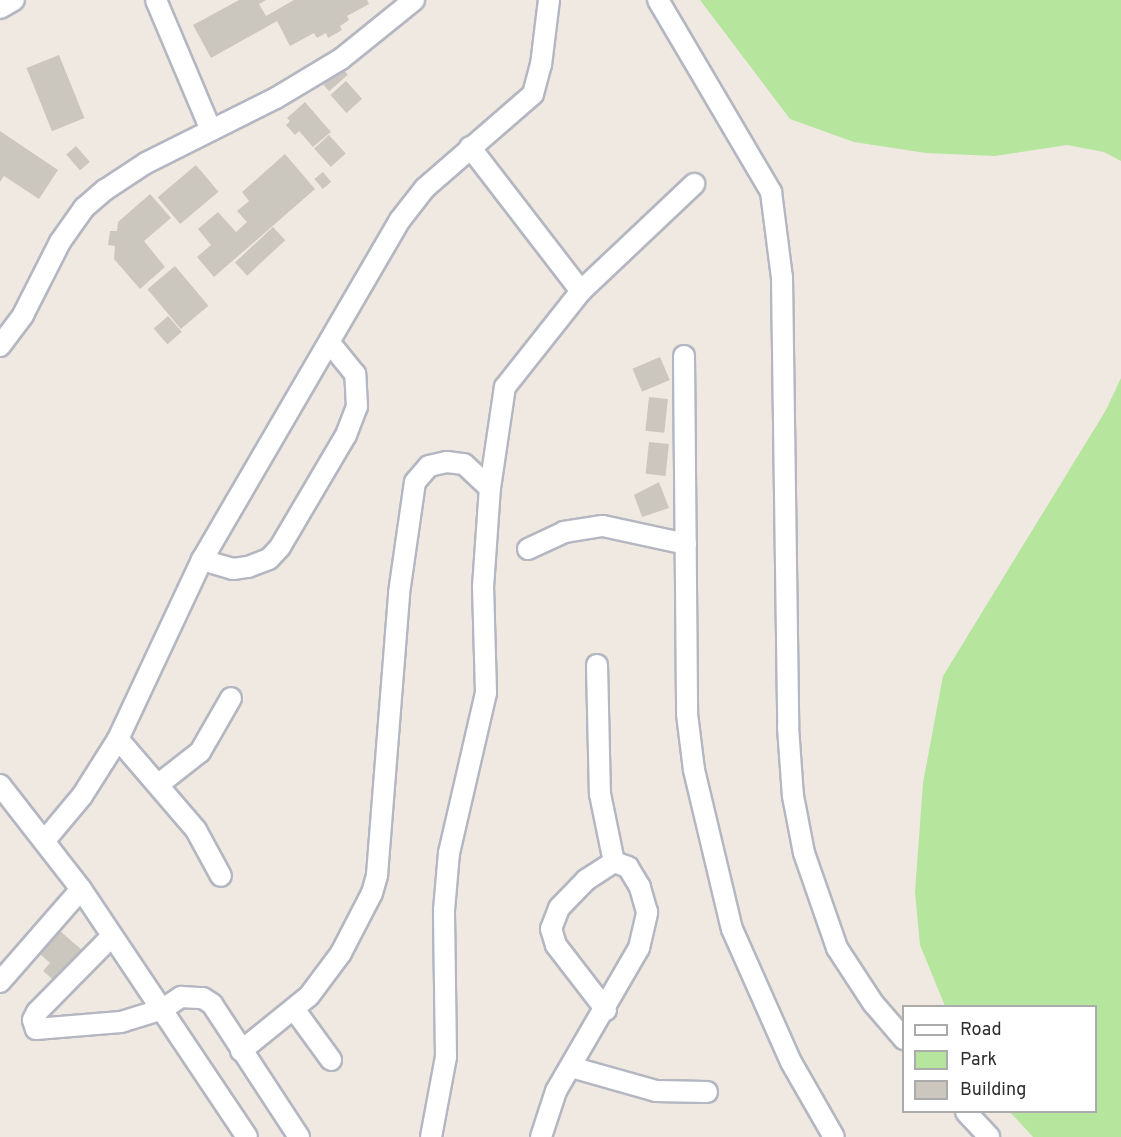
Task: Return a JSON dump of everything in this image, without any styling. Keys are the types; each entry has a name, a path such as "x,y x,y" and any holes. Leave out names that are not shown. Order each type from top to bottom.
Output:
{"street":[{"path":"0,8 14,0"},
{"path":"156,0 211,130"},
{"path":"0,346 23,315 39,278 84,208 146,163 276,98 341,58 414,0"},
{"path":"46,839 82,796 118,739 202,560 331,344 400,220 425,188 533,94 541,65 549,0"},
{"path":"658,0 771,192 782,278 788,727 793,796 804,853 837,948 873,1003 902,1038"},
{"path":"470,147 581,291"},
{"path":"431,1137 446,1057 444,910 449,853 486,693 483,587 490,488 505,387 581,291 694,184"},
{"path":"202,560 234,569 269,559 310,496 346,435 357,407 355,374 331,344"},
{"path":"684,356 687,714 708,836 732,929 791,1062 834,1137"},
{"path":"241,1051 294,1009 341,953 364,912 377,875 399,593 415,482 429,466 447,462 464,464 490,488"},
{"path":"528,549 564,532 603,526 686,543"},
{"path":"597,665 600,794 614,862"},
{"path":"159,784 200,752 231,698"},
{"path":"118,739 159,784 196,830 221,876"},
{"path":"0,785 46,839 163,1009 247,1137"},
{"path":"541,1137 556,1091 606,1010 639,948 647,912 640,887 628,867 614,862"},
{"path":"606,1010 556,945 551,929 560,908 586,880 614,862"},
{"path":"0,982 81,889"},
{"path":"112,936 37,1012 34,1027 42,1032 121,1022 163,1009 181,998 203,998 212,1004 299,1137"},
{"path":"294,1009 331,1060"},
{"path":"571,1067 656,1090 707,1092"},
{"path":"967,1113 988,1137"}],"green space":[{"path":"700,0 1121,0 1121,161 1104,152 1067,145 995,156 926,153 854,142 790,119"},
{"path":"1121,378 1121,1137 1033,1137 1011,1113 1097,1113 1097,1005 945,1005 920,945 915,892 923,783 943,676 1106,410"}],"building":[{"path":"239,0 266,0 259,4 266,16 294,0 367,0 369,4 347,16 349,20 340,26 342,30 328,38 326,33 317,38 314,33 290,46 277,21 211,58 193,25"},
{"path":"59,55 84,118 52,131 27,68"},
{"path":"342,68 348,75 329,91 323,84"},
{"path":"346,81 362,99 346,113 330,95"},
{"path":"305,102 331,132 313,147 299,131 295,135 286,125 290,121 287,118"},
{"path":"0,131 58,170 39,199 4,176 0,182"},
{"path":"329,135 346,154 331,167 314,148"},
{"path":"76,146 90,162 80,170 66,155"},
{"path":"285,154 315,189 214,277 197,257 211,245 198,229 218,212 236,232 247,222 237,211 249,201 242,192"},
{"path":"196,165 218,192 180,224 158,197"},
{"path":"323,172 331,182 323,189 314,179"},
{"path":"150,194 171,218 144,241 165,267 140,289 114,259 115,246 108,245 110,231 117,231 118,222"},
{"path":"273,227 285,240 247,276 235,262"},
{"path":"175,266 208,306 181,329 147,289"},
{"path":"168,316 182,332 167,344 154,328"},
{"path":"660,357 670,380 642,392 632,369"},
{"path":"649,397 668,399 664,433 645,431"},
{"path":"649,442 669,444 666,476 646,474"},
{"path":"659,482 669,508 642,517 634,495"},
{"path":"60,931 83,951 56,982 43,971 50,963 40,954"}]}
